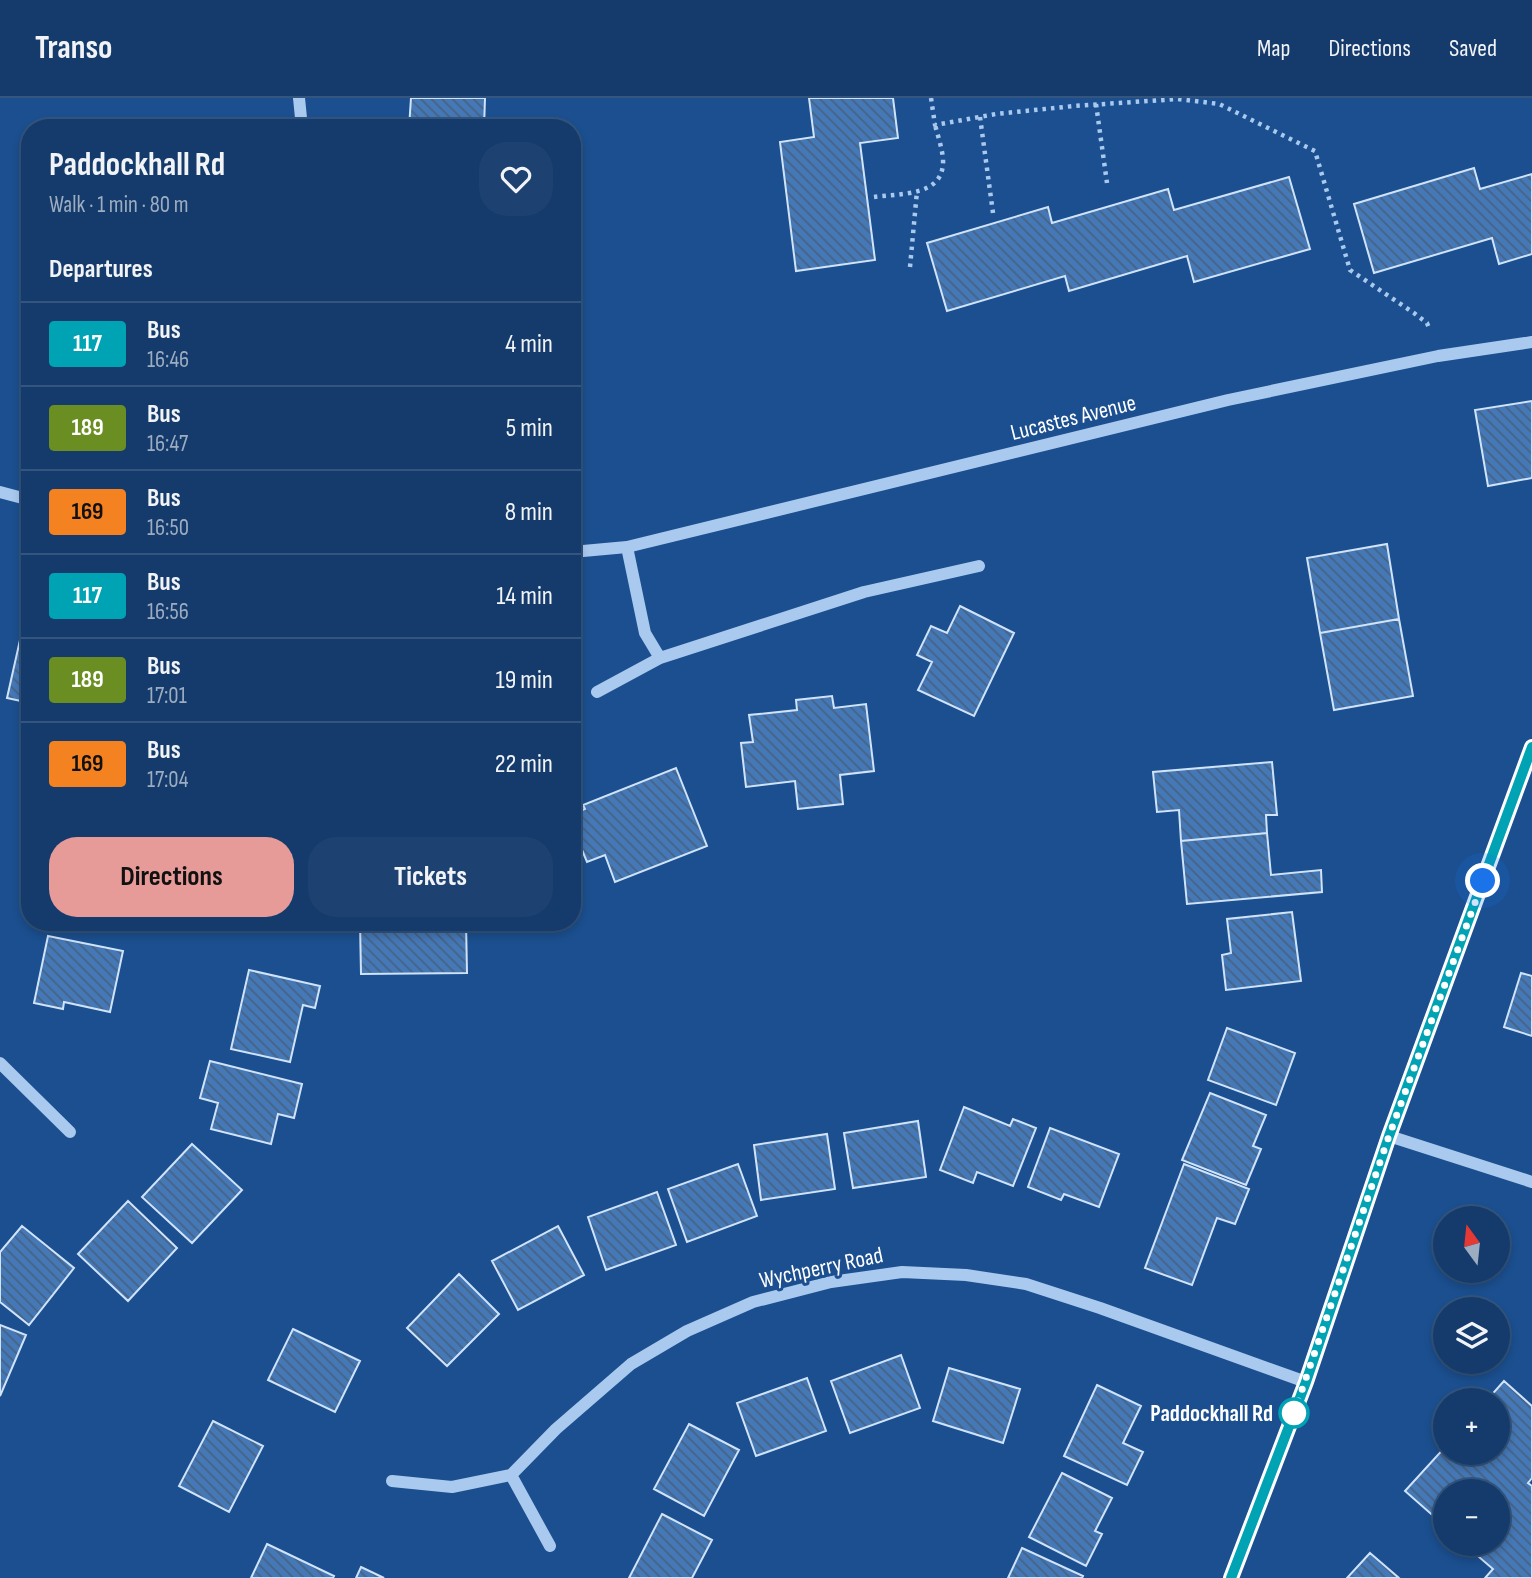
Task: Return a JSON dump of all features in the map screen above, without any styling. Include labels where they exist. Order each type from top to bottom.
[{"type":"street","points":[[299,98],[301,119]]},
{"type":"street","name":"Lucastes Avenue","points":[[581,551],[627,547],[1228,400],[1438,356],[1532,342]]},
{"type":"street","points":[[0,492],[21,497]]},
{"type":"street","points":[[627,547],[645,633],[660,658]]},
{"type":"street","points":[[597,692],[660,658],[864,592],[979,566]]},
{"type":"street","points":[[1231,1578],[1306,1382],[1389,1136],[1532,747]]},
{"type":"street","points":[[0,1063],[70,1132]]},
{"type":"street","points":[[1389,1136],[1532,1182]]},
{"type":"street","name":"Wychperry Road","points":[[511,1475],[556,1429],[631,1364],[687,1331],[753,1303],[831,1282],[902,1272],[966,1275],[1026,1284],[1306,1382]]},
{"type":"street","points":[[392,1481],[452,1487],[511,1475],[550,1546]]},
{"type":"path","points":[[874,197],[916,191],[934,185],[942,175],[943,158],[931,98]]},
{"type":"path","points":[[935,125],[980,117],[1096,104],[1178,98],[1219,104],[1315,151],[1350,270],[1427,323],[1438,356]]},
{"type":"path","points":[[1096,104],[1107,183]]},
{"type":"path","points":[[980,117],[993,214]]},
{"type":"path","points":[[910,267],[916,191]]},
{"type":"building","points":[[411,98],[485,98],[484,119],[410,119]]},
{"type":"building","points":[[809,98],[893,98],[898,138],[860,143],[875,260],[796,271],[780,142],[814,137]]},
{"type":"building","points":[[1474,168],[1480,189],[1532,174],[1532,254],[1499,264],[1492,238],[1374,273],[1354,204]]},
{"type":"building","points":[[1289,177],[1310,249],[1194,282],[1187,256],[1069,291],[1065,276],[947,311],[927,243],[1048,207],[1052,223],[1168,189],[1174,210]]},
{"type":"building","points":[[1532,401],[1532,478],[1488,486],[1475,410]]},
{"type":"building","points":[[1387,544],[1399,619],[1320,633],[1307,558]]},
{"type":"building","points":[[960,606],[1014,633],[974,716],[918,690],[932,662],[917,655],[931,626],[947,633]]},
{"type":"building","points":[[1399,619],[1413,696],[1334,710],[1320,633]]},
{"type":"building","points":[[20,640],[21,701],[7,698]]},
{"type":"building","points":[[832,696],[834,708],[866,704],[874,771],[840,775],[843,804],[798,809],[795,781],[746,787],[741,743],[753,742],[749,715],[797,710],[796,700]]},
{"type":"building","points":[[1272,762],[1277,815],[1266,815],[1267,833],[1181,841],[1179,810],[1157,812],[1153,772]]},
{"type":"building","points":[[676,768],[707,846],[615,882],[605,855],[587,862],[581,848],[581,811],[585,809],[583,805]]},
{"type":"building","points":[[1267,833],[1271,875],[1321,870],[1322,892],[1187,904],[1181,841]]},
{"type":"building","points":[[1292,912],[1301,981],[1226,990],[1222,955],[1231,953],[1227,919]]},
{"type":"building","points":[[360,931],[466,931],[467,973],[361,974]]},
{"type":"building","points":[[48,936],[123,951],[110,1012],[64,1002],[63,1009],[34,1003]]},
{"type":"building","points":[[249,970],[320,986],[315,1008],[303,1005],[290,1062],[231,1049]]},
{"type":"building","points":[[1521,973],[1532,976],[1532,1036],[1504,1027]]},
{"type":"building","points":[[1227,1028],[1295,1053],[1276,1105],[1208,1080]]},
{"type":"building","points":[[210,1061],[302,1084],[294,1118],[278,1114],[271,1144],[211,1129],[218,1103],[200,1098]]},
{"type":"building","points":[[1210,1093],[1266,1115],[1253,1146],[1261,1149],[1246,1185],[1182,1160]]},
{"type":"building","points":[[964,1107],[1010,1126],[1013,1119],[1036,1128],[1013,1186],[977,1172],[973,1183],[940,1170]]},
{"type":"building","points":[[918,1121],[926,1177],[853,1188],[844,1133]]},
{"type":"building","points":[[1050,1128],[1119,1154],[1099,1207],[1064,1194],[1061,1200],[1028,1187]]},
{"type":"building","points":[[827,1134],[835,1189],[761,1200],[754,1145]]},
{"type":"building","points":[[192,1144],[242,1190],[192,1243],[142,1197]]},
{"type":"building","points":[[738,1164],[757,1216],[687,1242],[668,1189]]},
{"type":"building","points":[[1184,1164],[1249,1189],[1235,1224],[1217,1218],[1192,1285],[1145,1268]]},
{"type":"building","points":[[657,1192],[676,1245],[606,1270],[588,1217]]},
{"type":"building","points":[[128,1201],[177,1248],[128,1301],[78,1254]]},
{"type":"building","points":[[22,1226],[74,1268],[29,1325],[0,1302],[0,1252]]},
{"type":"building","points":[[558,1226],[584,1275],[518,1310],[492,1261]]},
{"type":"building","points":[[459,1274],[499,1314],[447,1366],[407,1328]]},
{"type":"building","points":[[0,1325],[26,1335],[0,1396]]},
{"type":"building","points":[[293,1329],[360,1361],[335,1412],[268,1380]]},
{"type":"building","points":[[901,1355],[920,1408],[850,1433],[831,1381]]},
{"type":"building","points":[[949,1368],[1020,1389],[1003,1443],[933,1421]]},
{"type":"building","points":[[807,1378],[826,1431],[756,1456],[737,1403]]},
{"type":"building","points":[[1504,1381],[1532,1406],[1532,1478],[1528,1483],[1532,1486],[1532,1578],[1485,1578],[1493,1569],[1478,1556],[1510,1556],[1510,1479],[1433,1479],[1433,1516],[1405,1491],[1433,1460],[1433,1465],[1510,1465],[1510,1388],[1498,1388]]},
{"type":"building","points":[[1097,1385],[1141,1406],[1123,1443],[1143,1452],[1127,1485],[1064,1456]]},
{"type":"building","points":[[213,1421],[263,1446],[229,1512],[179,1486]]},
{"type":"building","points":[[689,1424],[739,1450],[704,1516],[654,1489]]},
{"type":"building","points":[[1062,1473],[1112,1498],[1095,1531],[1102,1534],[1086,1566],[1029,1537]]},
{"type":"building","points":[[662,1514],[712,1540],[692,1578],[629,1578]]},
{"type":"building","points":[[267,1544],[334,1576],[251,1578]]},
{"type":"building","points":[[1022,1548],[1083,1576],[1008,1578]]},
{"type":"building","points":[[1370,1553],[1399,1578],[1347,1578]]},
{"type":"building","points":[[361,1567],[384,1578],[356,1578]]},
{"type":"bus line","name":"117","points":[[1231,1578],[1306,1382],[1389,1136],[1532,747]]},
{"type":"place","name":"Paddockhall Rd","points":[[1294,1413]]},
{"type":"route","points":[[1294,1413],[1389,1136],[1483,881]]}]
